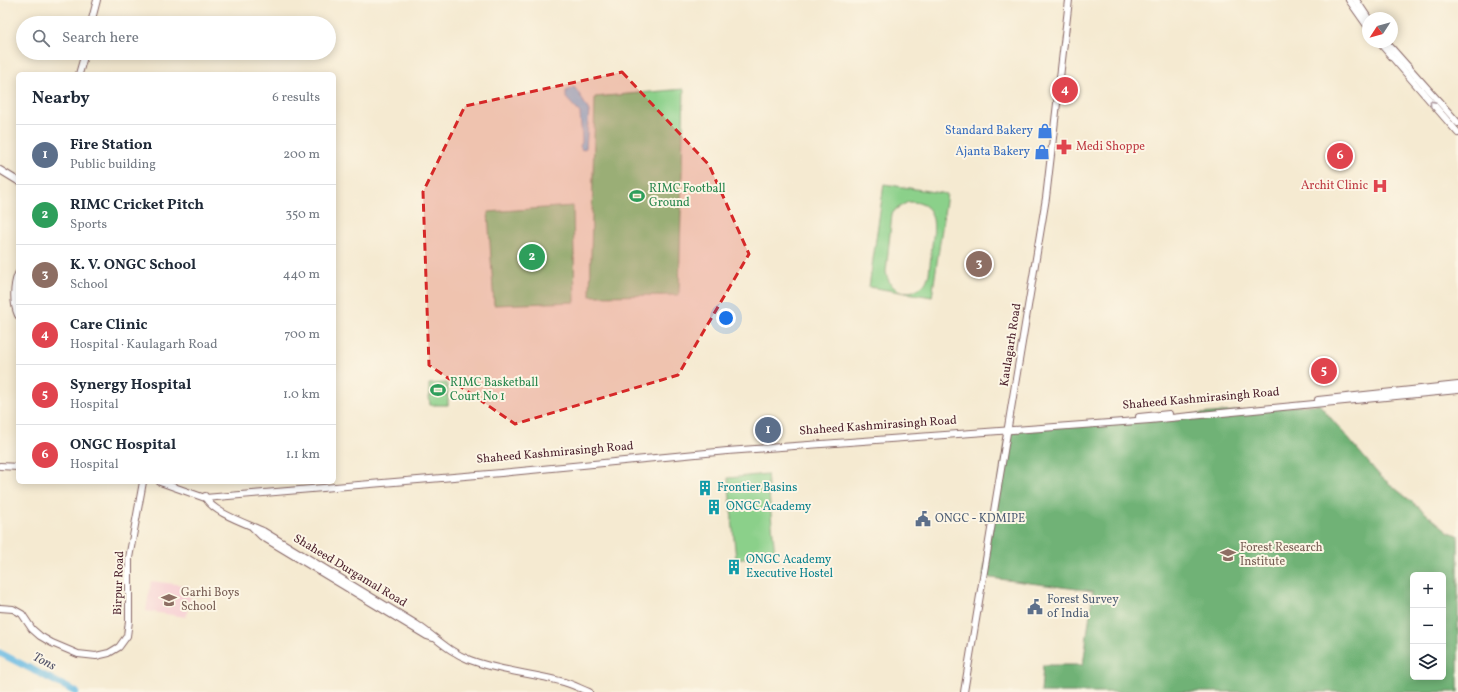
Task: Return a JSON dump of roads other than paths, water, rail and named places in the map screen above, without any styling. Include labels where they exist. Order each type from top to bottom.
[{"type":"street","points":[[93,16],[97,0]]},
{"type":"street","name":"Kaulagarh Road","points":[[964,692],[1046,198],[1069,0]]},
{"type":"street","points":[[1350,0],[1362,18]]},
{"type":"street","points":[[1356,0],[1364,12]]},
{"type":"street","points":[[1384,48],[1458,133]]},
{"type":"street","points":[[1391,48],[1458,124]]},
{"type":"street","points":[[80,72],[83,60]]},
{"type":"street","points":[[0,170],[16,180]]},
{"type":"street","points":[[16,279],[14,304],[16,310]]},
{"type":"street","name":"Shaheed Kashmirasingh Road","points":[[203,496],[501,473],[727,451],[1222,409],[1458,385]]},
{"type":"street","name":"Shaheed Kashmirasingh Road","points":[[1008,428],[1150,420],[1458,390]]},
{"type":"street","points":[[0,466],[16,467]]},
{"type":"street","name":"Birpur Road","points":[[0,608],[13,609],[22,614],[32,629],[40,636],[78,654],[96,656],[109,653],[119,647],[127,636],[129,621],[129,558],[143,484]]},
{"type":"street","points":[[166,484],[203,496]]},
{"type":"street","name":"Shaheed Durgamal Road","points":[[203,496],[210,505],[233,519],[263,531],[404,617],[429,633],[433,638],[450,650],[470,660],[508,671],[562,681],[589,692]]},
{"type":"water","points":[[574,87],[589,111],[586,148],[582,150],[580,146],[582,142],[580,113],[566,98],[566,91]]},
{"type":"waterway","name":"Tons","points":[[0,653],[76,692]]},
{"type":"place","name":"Care Clinic","points":[[1065,90]]},
{"type":"place","name":"Standard Bakery","points":[[1045,131]]},
{"type":"place","name":"Medi Shoppe","points":[[1064,147]]},
{"type":"place","name":"Ajanta Bakery","points":[[1042,152]]},
{"type":"place","name":"ONGC Hospital","points":[[1340,156]]},
{"type":"place","name":"Archit Clinic","points":[[1380,186]]},
{"type":"place","name":"RIMC Football Ground","points":[[637,196]]},
{"type":"place","name":"RIMC Cricket Pitch","points":[[532,257]]},
{"type":"place","name":"K. V. ONGC School","points":[[979,264]]},
{"type":"place","name":"Synergy Hospital","points":[[1324,371]]},
{"type":"place","name":"RIMC Basketball Court No 1","points":[[438,390]]},
{"type":"place","name":"Fire Station","points":[[768,430]]},
{"type":"place","name":"Frontier Basins","points":[[705,488]]},
{"type":"place","name":"ONGC Academy","points":[[714,507]]},
{"type":"place","name":"ONGC - KDMIPE","points":[[923,519]]},
{"type":"place","name":"Forest Research Institute","points":[[1228,555]]},
{"type":"place","name":"ONGC Academy Executive Hostel","points":[[734,567]]},
{"type":"place","name":"Garhi Boys School","points":[[169,600]]},
{"type":"place","name":"Forest Survey of India","points":[[1035,607]]}]
